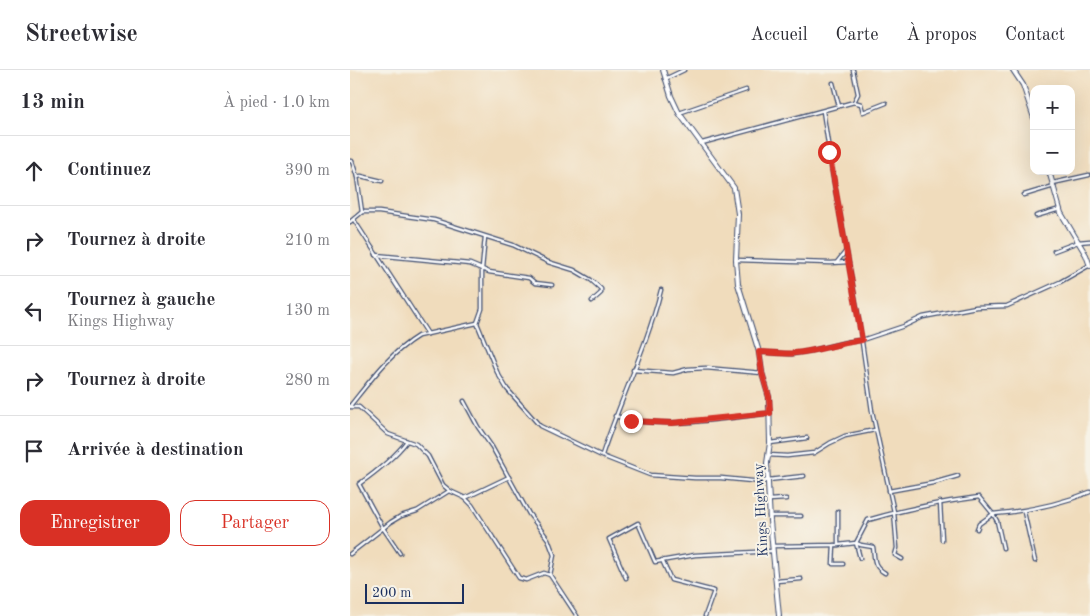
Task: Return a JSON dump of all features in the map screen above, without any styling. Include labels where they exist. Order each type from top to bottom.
[{"type":"street","name":"Kings Highway","points":[[663,70],[671,96],[679,113],[722,169],[734,188],[738,214],[736,260],[738,284],[759,352],[762,373],[769,397],[768,500],[779,616]]},
{"type":"street","points":[[666,79],[684,70]]},
{"type":"street","points":[[853,70],[858,94],[854,102]]},
{"type":"street","points":[[1013,70],[1023,85],[1030,106]]},
{"type":"street","points":[[832,82],[839,106]]},
{"type":"street","points":[[679,113],[746,90]]},
{"type":"street","points":[[701,144],[854,102],[861,104],[863,112],[886,103]]},
{"type":"street","points":[[823,111],[862,340],[875,430],[894,512],[895,555],[902,559]]},
{"type":"street","points":[[350,161],[352,161],[357,177],[362,212]]},
{"type":"street","points":[[759,352],[792,354],[810,351],[862,340],[904,326],[923,317],[976,307],[1007,306],[1090,266],[1060,209],[1050,175]]},
{"type":"street","points":[[1024,195],[1053,184],[1089,175]]},
{"type":"street","points":[[357,177],[382,180]]},
{"type":"street","points":[[1036,216],[1060,209]]},
{"type":"street","points":[[350,222],[362,212],[378,212],[434,220],[513,245],[548,262],[574,270],[591,280],[601,289],[601,293],[592,301]]},
{"type":"street","points":[[354,220],[428,334]]},
{"type":"street","points":[[485,237],[482,269],[482,309],[477,323],[497,372],[540,426],[602,456],[650,475],[762,482],[804,476]]},
{"type":"street","points":[[1054,251],[1078,242],[1090,242]]},
{"type":"street","points":[[836,263],[847,250]]},
{"type":"street","points":[[376,255],[470,264],[488,272],[529,278],[535,283],[552,285]]},
{"type":"street","points":[[736,260],[848,262]]},
{"type":"street","points":[[602,456],[615,416],[656,311],[661,290]]},
{"type":"street","points":[[350,406],[369,382],[400,349],[418,336],[477,323]]},
{"type":"street","points":[[633,370],[673,373],[688,369],[706,368],[762,373]]},
{"type":"street","points":[[464,401],[529,514],[548,539],[554,555],[550,575]]},
{"type":"street","points":[[350,406],[359,407],[388,434],[416,444],[428,456],[443,485],[465,498],[472,505],[519,578],[526,580],[544,572],[550,575],[577,616]]},
{"type":"street","points":[[615,416],[631,421],[659,423],[770,413]]},
{"type":"street","points":[[768,455],[787,456],[814,453],[845,436],[875,430]]},
{"type":"street","points":[[770,443],[807,438]]},
{"type":"street","points":[[400,553],[383,528],[359,484],[374,474],[401,450],[407,441]]},
{"type":"street","points":[[889,491],[933,483],[958,476]]},
{"type":"street","points":[[465,498],[509,477]]},
{"type":"street","points":[[350,554],[401,516],[417,511],[450,490]]},
{"type":"street","points":[[977,529],[979,524],[992,514],[1024,512],[1070,500],[1090,492]]},
{"type":"street","points":[[860,558],[856,543],[868,520],[894,512],[978,496],[997,522],[1003,548]]},
{"type":"street","points":[[768,500],[786,499]]},
{"type":"street","points":[[940,502],[942,540]]},
{"type":"street","points":[[838,511],[838,545]]},
{"type":"street","points":[[1024,512],[1035,561]]},
{"type":"street","points":[[769,516],[802,516]]},
{"type":"street","points":[[626,578],[609,539],[638,523],[655,562],[772,548],[856,543],[873,547],[874,560],[878,569],[885,573]]},
{"type":"street","points":[[834,545],[833,564],[843,564]]},
{"type":"street","points":[[662,560],[671,580],[714,591],[705,616]]},
{"type":"street","points":[[776,580],[801,579]]},
{"type":"route","points":[[631,421],[672,423],[770,413],[769,397],[766,381],[762,373],[759,352],[792,354],[862,340],[829,152]]}]
